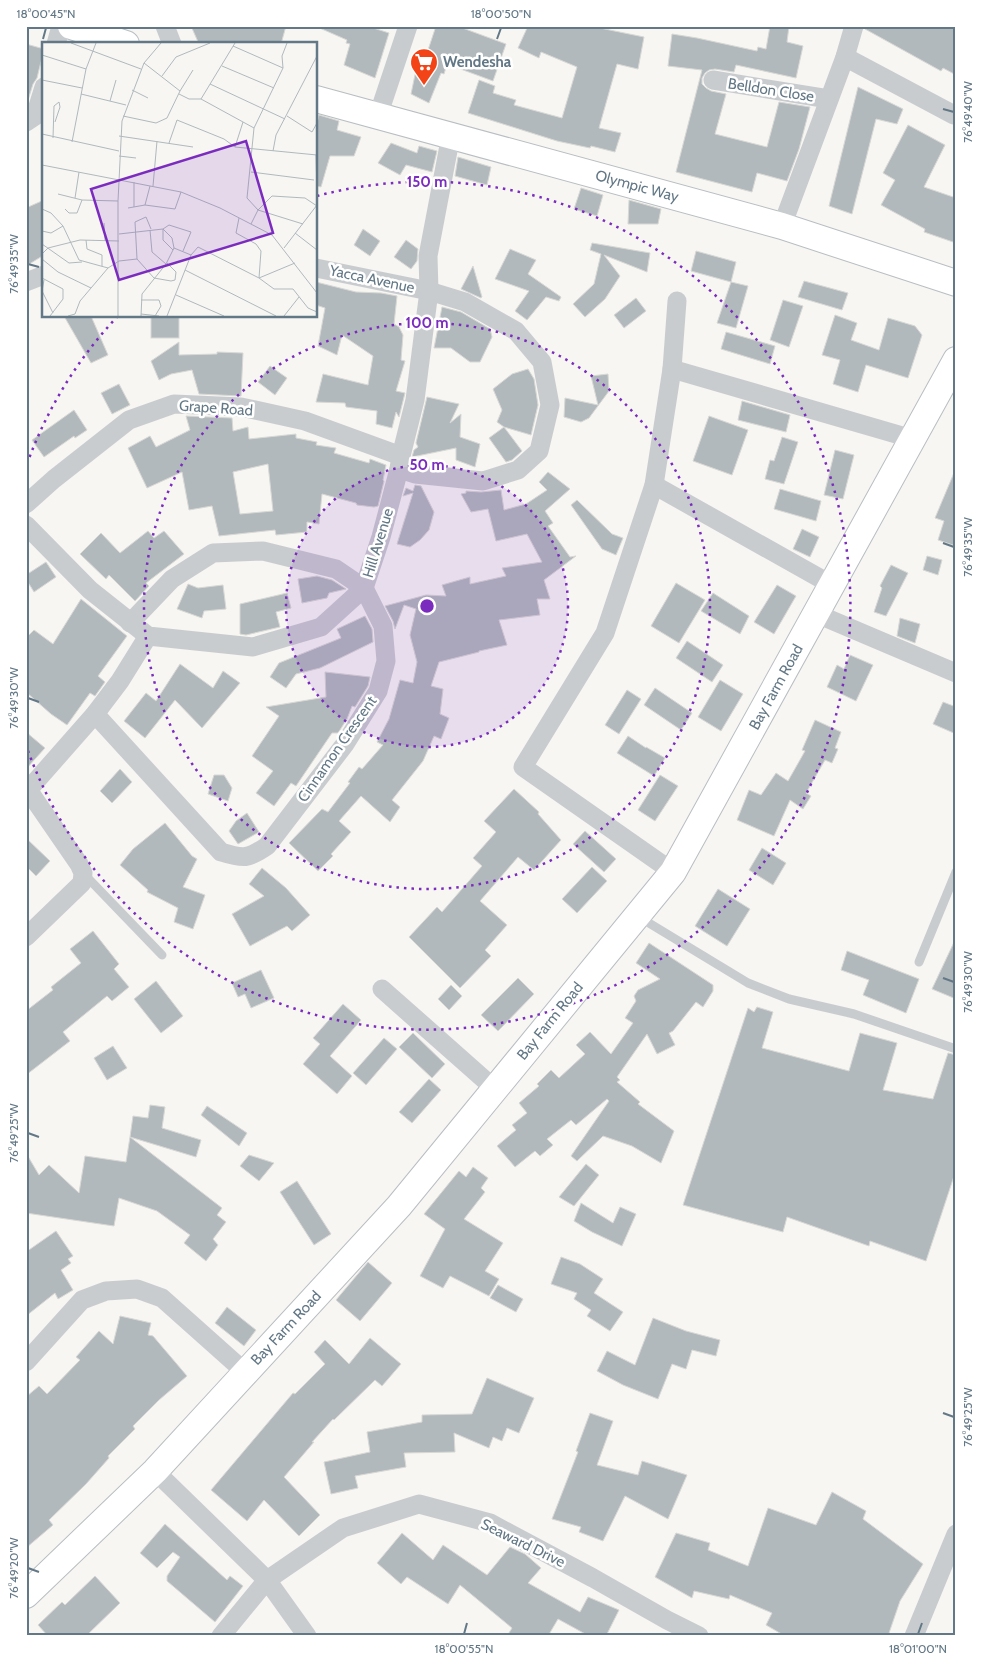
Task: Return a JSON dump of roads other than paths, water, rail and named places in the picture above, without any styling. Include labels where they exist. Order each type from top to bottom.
[{"type":"street","points":[[57,42],[61,26]]},
{"type":"street","points":[[71,26],[120,42]]},
{"type":"street","points":[[166,26],[171,42]]},
{"type":"street","points":[[378,116],[408,26]]},
{"type":"street","points":[[782,226],[845,57],[854,26]]},
{"type":"street","points":[[845,57],[954,115]]},
{"type":"street","name":"Belldon Close","points":[[713,80],[829,99]]},
{"type":"street","points":[[26,122],[35,116],[42,93]]},
{"type":"street","name":"Olympic Way","points":[[318,100],[782,226],[956,283]]},
{"type":"street","name":"Hill Avenue","points":[[26,525],[90,590],[148,636],[253,647],[321,627],[364,588],[380,537],[415,400],[429,291],[428,256],[451,135]]},
{"type":"street","name":"Yacca Avenue","points":[[318,268],[429,291],[465,302],[516,331],[542,362],[550,405],[539,452],[518,470],[483,481],[415,474],[400,462]]},
{"type":"street","points":[[26,282],[42,275]]},
{"type":"street","points":[[673,872],[523,767],[604,633],[654,485],[672,370],[677,300]]},
{"type":"street","name":"Bay Farm Road","points":[[26,1595],[155,1471],[398,1206],[673,872],[956,360]]},
{"type":"street","points":[[672,370],[913,439]]},
{"type":"street","name":"Grape Road","points":[[26,504],[54,479],[129,420],[174,404],[241,407],[306,421],[400,462]]},
{"type":"street","points":[[654,485],[832,585]]},
{"type":"street","points":[[130,623],[172,579],[213,553],[263,551],[336,569],[364,588]]},
{"type":"street","name":"Cinnamon Crescent","points":[[95,714],[221,852],[235,857],[251,857],[268,846],[345,744],[378,691],[386,660],[382,626],[364,588]]},
{"type":"street","points":[[817,614],[956,672]]},
{"type":"street","points":[[26,937],[82,883],[83,873],[79,864],[27,788],[95,714],[120,681],[148,636]]},
{"type":"street","points":[[382,989],[495,1089]]},
{"type":"street","points":[[26,1362],[82,1300],[106,1291],[137,1289],[162,1298],[246,1372]]},
{"type":"street","points":[[155,1471],[267,1580],[307,1636]]},
{"type":"street","name":"Seaward Drive","points":[[221,1636],[267,1580],[343,1528],[418,1504],[490,1523],[593,1578],[663,1628],[699,1636]]},
{"type":"street","points":[[914,1636],[955,1535]]},
{"type":"lane","points":[[919,962],[956,872]]},
{"type":"lane","points":[[83,873],[162,955]]},
{"type":"lane","points":[[637,916],[748,983],[789,999],[854,1014],[956,1049]]},
{"type":"place","name":"Wendesha","points":[[424,86]]}]
